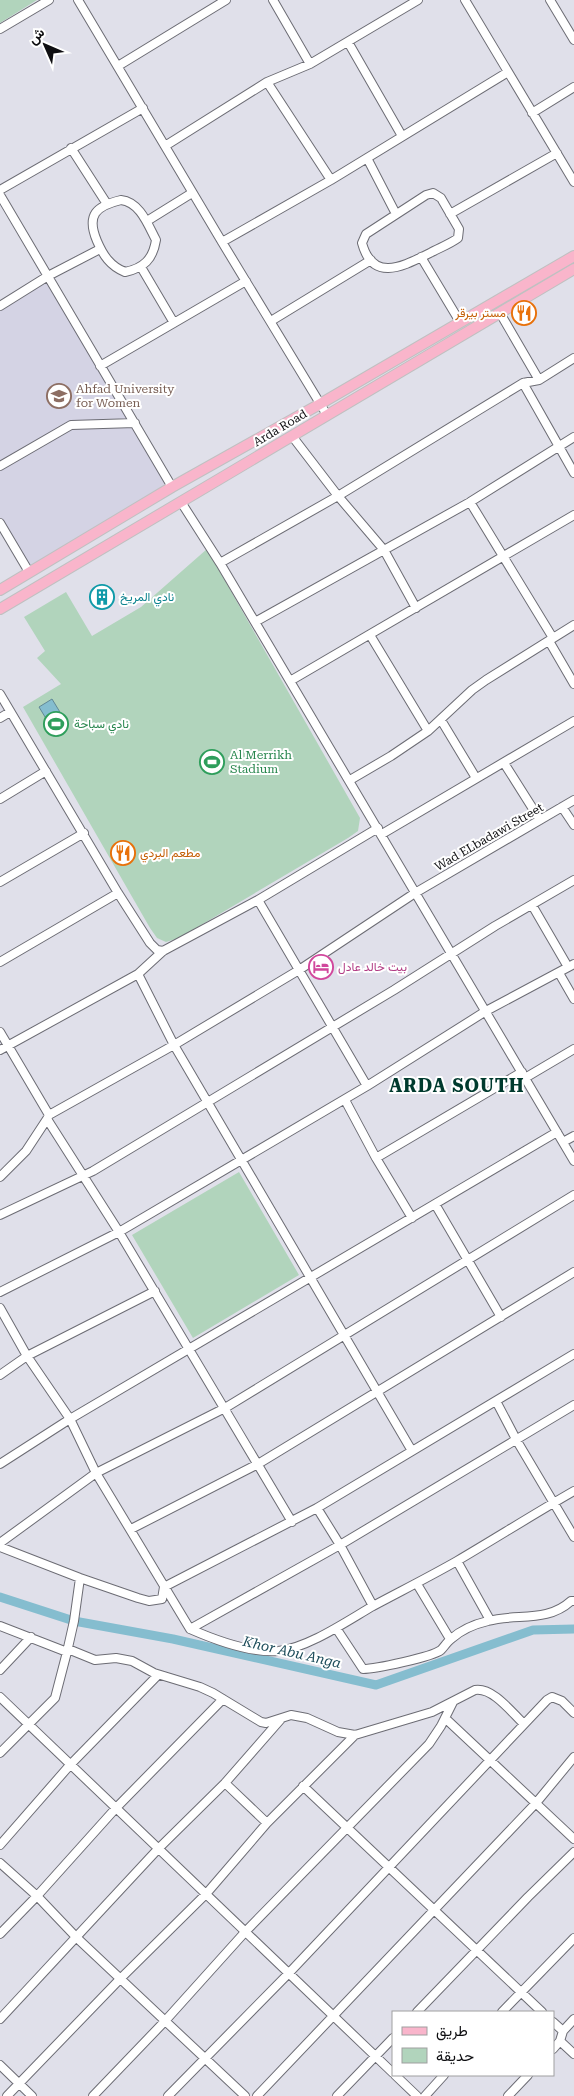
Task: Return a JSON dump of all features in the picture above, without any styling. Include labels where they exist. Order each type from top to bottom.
[{"type":"main road","name":"Arda Road","points":[[0,590],[172,487],[320,404],[574,256]]},
{"type":"main road","name":"Arda Road","points":[[0,609],[574,269]]},
{"type":"street","points":[[0,29],[49,0]]},
{"type":"street","points":[[78,0],[192,193],[327,415]]},
{"type":"street","points":[[118,66],[226,0]]},
{"type":"street","points":[[273,0],[310,64]]},
{"type":"street","points":[[165,146],[268,82],[310,64],[418,0]]},
{"type":"street","points":[[464,0],[574,182]]},
{"type":"street","points":[[550,0],[574,40]]},
{"type":"street","points":[[348,42],[402,136]]},
{"type":"street","points":[[222,242],[331,180],[508,72]]},
{"type":"street","points":[[268,82],[331,180]]},
{"type":"street","points":[[532,113],[574,87]]},
{"type":"street","points":[[0,190],[143,108]]},
{"type":"street","points":[[71,148],[107,204]]},
{"type":"street","points":[[450,214],[557,154]]},
{"type":"street","points":[[367,158],[396,214]]},
{"type":"street","points":[[146,221],[192,193]]},
{"type":"street","points":[[433,193],[439,195],[450,214],[459,229],[458,238],[395,268],[382,267],[371,260],[363,246],[364,237],[426,195],[433,193]]},
{"type":"street","points":[[0,195],[172,487]]},
{"type":"street","points":[[121,200],[129,201],[136,205],[146,221],[156,240],[150,259],[141,267],[124,272],[114,268],[100,249],[91,228],[91,221],[96,212],[107,204],[121,200]]},
{"type":"street","points":[[0,306],[48,276],[100,249]]},
{"type":"street","points":[[421,257],[460,322]]},
{"type":"street","points":[[271,321],[371,260]]},
{"type":"street","points":[[141,267],[174,323]]},
{"type":"street","points":[[100,366],[246,281]]},
{"type":"street","points":[[500,313],[539,380]]},
{"type":"street","points":[[220,563],[338,496],[523,384],[539,380],[574,358]]},
{"type":"street","points":[[523,384],[574,473]]},
{"type":"street","points":[[0,466],[71,425],[135,423]]},
{"type":"street","points":[[292,436],[338,496],[384,550],[416,608]]},
{"type":"street","points":[[255,622],[470,502],[574,437]]},
{"type":"street","points":[[181,502],[220,563],[350,780],[574,1161]]},
{"type":"street","points":[[470,502],[504,557],[574,684]]},
{"type":"street","points":[[290,681],[574,517]]},
{"type":"street","points":[[0,523],[29,572]]},
{"type":"street","points":[[350,780],[428,731],[472,690],[574,625]]},
{"type":"street","points":[[370,635],[428,731]]},
{"type":"street","points":[[0,694],[118,893],[150,943],[157,950],[163,951]]},
{"type":"street","points":[[0,718],[10,712]]},
{"type":"street","points":[[441,720],[476,778]]},
{"type":"street","points":[[0,1050],[138,974],[163,951],[504,763],[574,721]]},
{"type":"street","points":[[504,763],[540,820]]},
{"type":"street","points":[[0,799],[46,771]]},
{"type":"street","name":"Wad ELbadawi Street","points":[[48,1117],[174,1045],[299,970],[415,893],[574,800]]},
{"type":"street","points":[[562,807],[574,825]]},
{"type":"street","points":[[0,882],[84,833]]},
{"type":"street","points":[[0,1215],[85,1175],[574,880]]},
{"type":"street","points":[[0,962],[118,893]]},
{"type":"street","points":[[258,900],[368,1086]]},
{"type":"street","points":[[0,1292],[120,1232],[345,1100],[486,1011],[571,965],[532,905]]},
{"type":"street","points":[[559,973],[574,998]]},
{"type":"street","points":[[138,974],[174,1045],[412,1451]]},
{"type":"street","points":[[0,1032],[48,1117],[120,1232],[292,1522]]},
{"type":"street","points":[[376,1158],[574,1049]]},
{"type":"street","points":[[345,1100],[376,1158],[412,1218]]},
{"type":"street","points":[[0,1177],[26,1151],[48,1117]]},
{"type":"street","points":[[0,1464],[70,1419],[189,1348],[557,1132]]},
{"type":"street","points":[[563,1142],[574,1136]]},
{"type":"street","points":[[0,1545],[96,1473],[225,1408],[574,1195]]},
{"type":"street","points":[[435,1204],[501,1317]]},
{"type":"street","points":[[131,1529],[258,1464],[378,1393],[574,1272]]},
{"type":"street","points":[[0,1375],[27,1356],[155,1291]]},
{"type":"street","points":[[0,1308],[27,1356],[70,1419],[96,1473],[190,1629],[212,1639],[265,1651],[280,1651],[291,1648],[336,1628],[373,1606],[417,1584],[574,1491]]},
{"type":"street","points":[[164,1587],[317,1508],[574,1354]]},
{"type":"street","points":[[496,1401],[574,1537]]},
{"type":"street","points":[[190,1629],[340,1545],[574,1405]]},
{"type":"street","points":[[317,1508],[340,1545],[373,1606]]},
{"type":"street","points":[[0,1545],[80,1578],[149,1601],[162,1599],[164,1587]]},
{"type":"street","points":[[457,1561],[490,1620]]},
{"type":"street","points":[[0,1753],[55,1698],[68,1650],[80,1578]]},
{"type":"street","points":[[417,1584],[450,1639]]},
{"type":"street","points":[[336,1628],[363,1669],[378,1668],[439,1651],[450,1639],[466,1629],[490,1620],[544,1615],[562,1609],[573,1599]]},
{"type":"street","points":[[0,1626],[95,1660],[124,1658],[158,1675],[200,1687],[261,1722],[281,1719],[291,1715],[307,1718],[338,1732],[355,1735],[432,1712],[475,1690],[481,1689],[491,1694],[524,1724]]},
{"type":"street","points":[[0,1670],[31,1637]]},
{"type":"street","points":[[0,1845],[70,1765],[158,1675]]},
{"type":"street","points":[[0,1697],[392,2072]]},
{"type":"street","points":[[168,2096],[552,1697],[562,1701],[574,1713]]},
{"type":"street","points":[[0,1934],[116,1808],[223,1699]]},
{"type":"street","points":[[93,2096],[165,2021],[246,1931],[428,1744],[453,1702]]},
{"type":"street","points":[[445,1718],[574,1838]]},
{"type":"street","points":[[0,2019],[158,1849],[225,1783],[281,1719]]},
{"type":"street","points":[[7,2096],[120,1978],[206,1894],[266,1823],[355,1735]]},
{"type":"street","points":[[257,2096],[536,1803],[574,1757]]},
{"type":"street","points":[[225,1783],[266,1823]]},
{"type":"street","points":[[303,1786],[541,2011]]},
{"type":"street","points":[[419,2011],[476,1950],[574,1852]]},
{"type":"street","points":[[0,1863],[37,1896],[77,1938],[245,2096]]},
{"type":"street","points":[[503,2011],[574,1938]]},
{"type":"street","points":[[554,2048],[560,2041],[563,2031],[574,2019]]},
{"type":"street","points":[[554,2023],[563,2031]]},
{"type":"street","points":[[337,2096],[392,2039]]},
{"type":"street","points":[[560,2041],[574,2054]]},
{"type":"street","points":[[0,2065],[32,2096]]},
{"type":"street","points":[[396,2076],[417,2096]]},
{"type":"street","points":[[425,2096],[443,2076]]},
{"type":"street","points":[[508,2096],[527,2076]]},
{"type":"shaded area","name":"Ahfad University for Women","points":[[48,276],[172,487],[29,572],[0,523],[0,306]]},
{"type":"green space","points":[[0,0],[37,0],[0,23]]},
{"type":"green space","points":[[207,549],[360,818],[358,831],[348,838],[179,938],[166,942],[157,938],[150,928],[23,707],[61,684],[37,658],[45,651],[24,617],[66,592],[92,636],[141,607]]},
{"type":"green space","points":[[239,1172],[299,1275],[193,1338],[132,1235]]},
{"type":"water","points":[[52,699],[66,722],[53,730],[39,707]]},
{"type":"waterway","name":"Khor Abu Anga","points":[[0,1597],[74,1621],[173,1639],[376,1685],[533,1630],[574,1629]]},
{"type":"place","name":"مستر بيرقر","points":[[524,313]]},
{"type":"place","name":"Ahfad University for Women","points":[[59,396]]},
{"type":"place","name":"نادي المريخ","points":[[102,597]]},
{"type":"place","name":"نادي سباحة","points":[[56,724]]},
{"type":"place","name":"Al Merrikh Stadium","points":[[212,762]]},
{"type":"place","name":"مطعم البردي","points":[[123,853]]},
{"type":"place","name":"بيت خالد عادل","points":[[321,967]]},
{"type":"district","name":"ARDA SOUTH","points":[[457,1085]]}]
